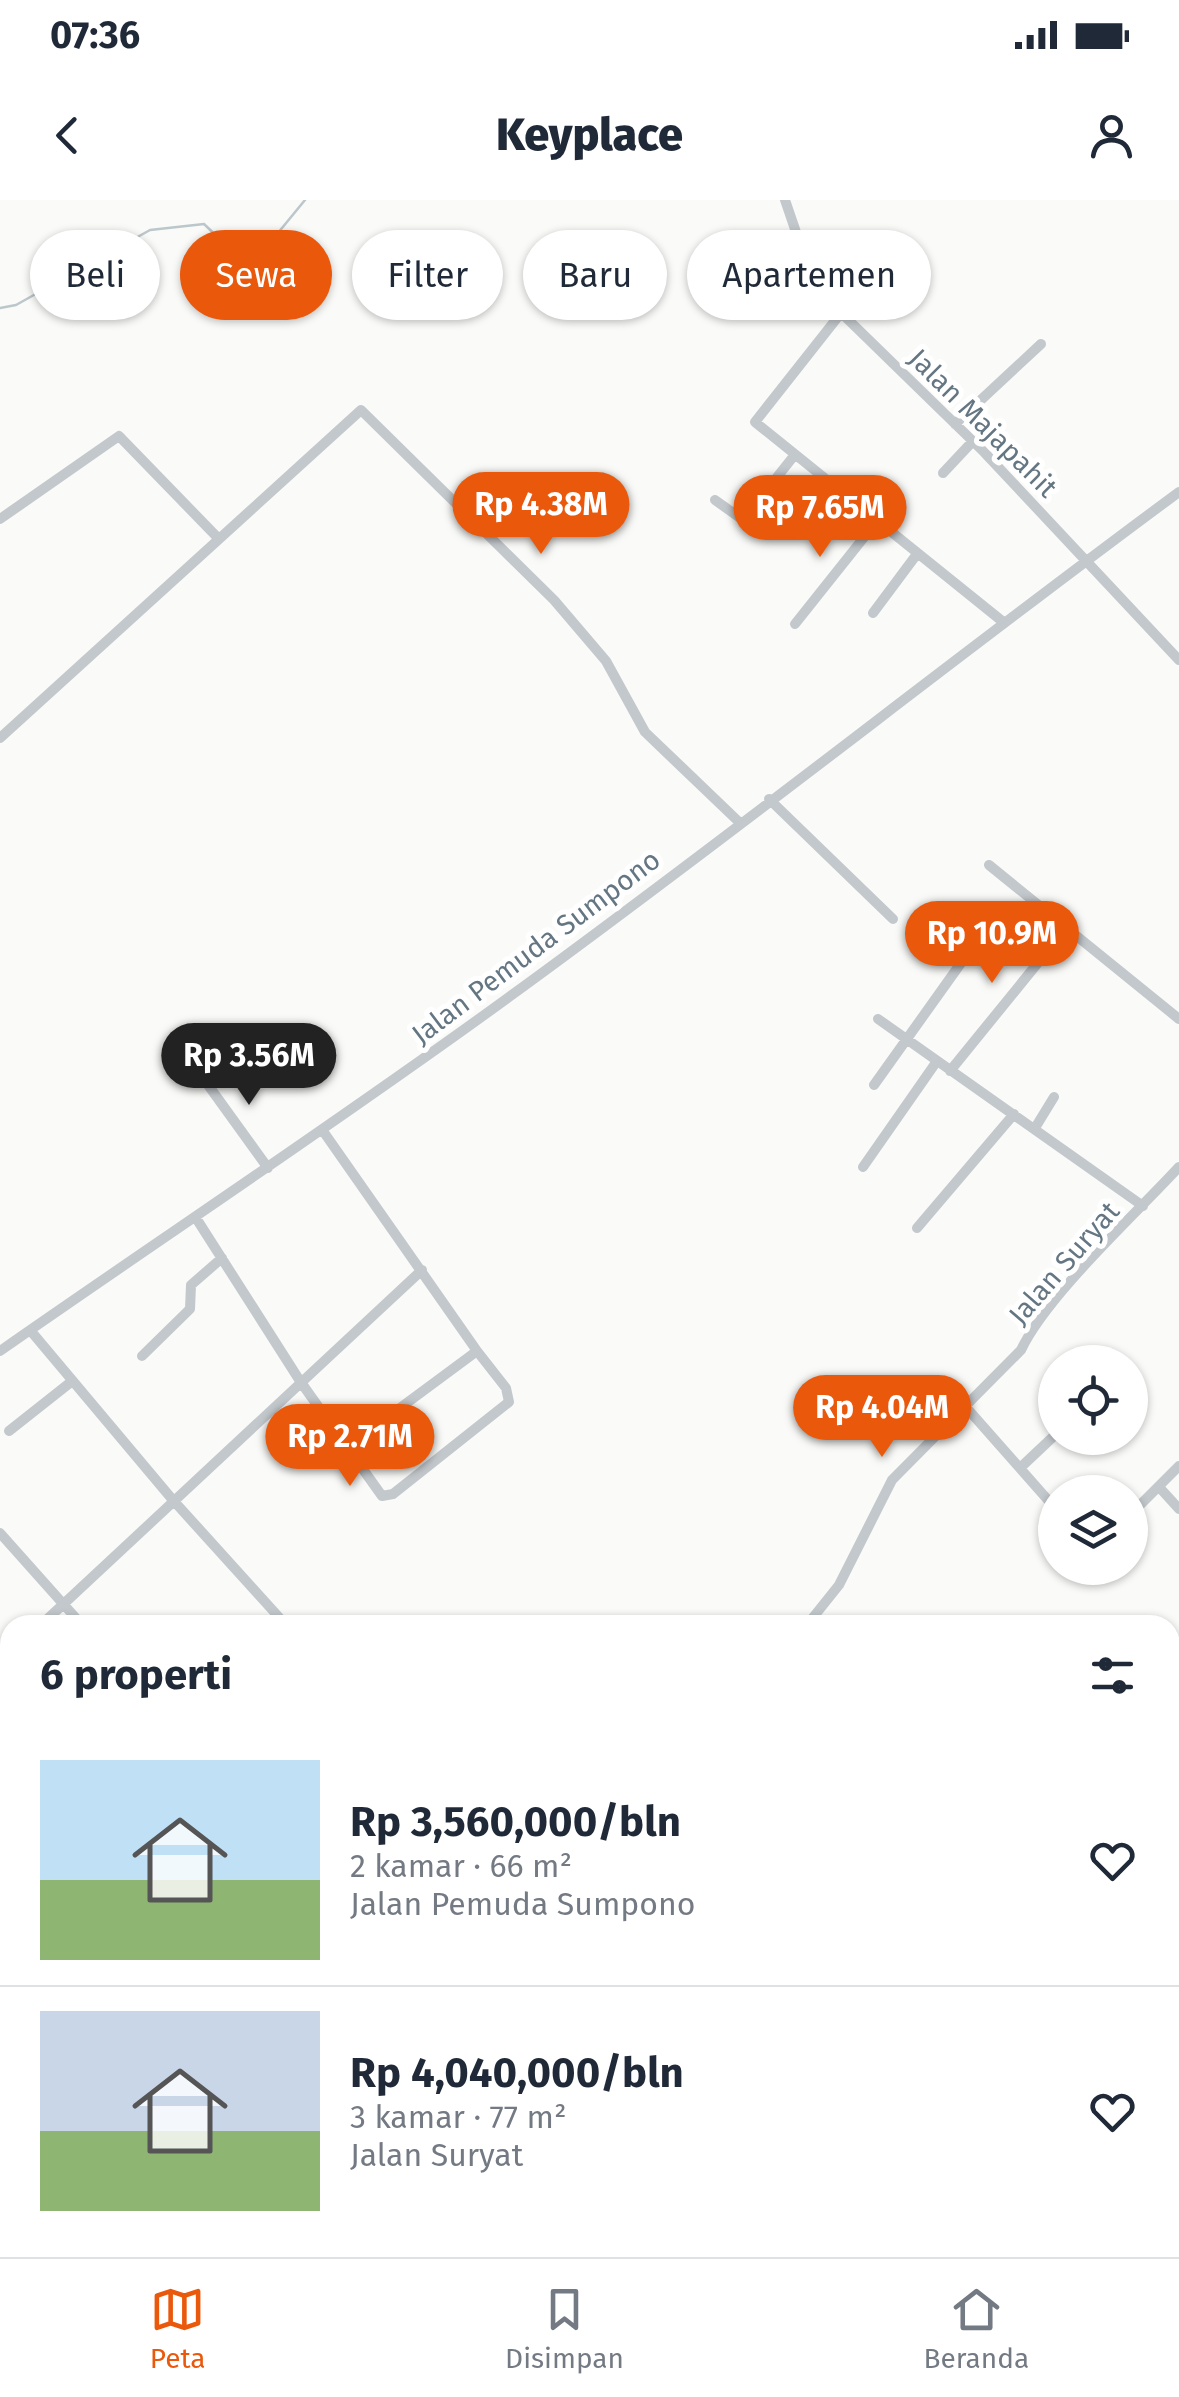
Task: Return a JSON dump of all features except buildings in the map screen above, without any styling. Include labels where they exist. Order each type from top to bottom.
[{"type":"street","name":"Jalan Majapahit","points":[[785,201],[795,230]]},
{"type":"street","points":[[835,320],[756,416],[760,429],[1002,621]]},
{"type":"street","name":"Jalan Majapahit","points":[[848,320],[973,441],[1179,660]]},
{"type":"street","points":[[955,424],[1041,344]]},
{"type":"street","points":[[0,738],[361,410],[554,600],[606,661],[645,732],[739,822]]},
{"type":"street","points":[[0,519],[119,436],[218,538]]},
{"type":"street","points":[[943,472],[973,441]]},
{"type":"street","points":[[715,500],[743,520],[793,457]]},
{"type":"street","name":"Jalan Pemuda Sumpono","points":[[0,1351],[323,1131],[512,995],[918,690],[1002,621],[1179,492]]},
{"type":"street","points":[[795,624],[877,521]]},
{"type":"street","points":[[872,613],[917,554]]},
{"type":"street","points":[[769,799],[892,919]]},
{"type":"street","points":[[989,865],[1179,1019]]},
{"type":"street","points":[[950,1071],[1067,927]]},
{"type":"street","points":[[874,1085],[961,963]]},
{"type":"street","points":[[878,1019],[1143,1206]]},
{"type":"street","points":[[863,1168],[936,1061]]},
{"type":"street","points":[[198,1071],[268,1168]]},
{"type":"street","points":[[1035,1128],[1054,1096]]},
{"type":"street","points":[[917,1228],[1014,1114]]},
{"type":"street","points":[[196,1218],[346,1448],[380,1495],[392,1494],[509,1402],[506,1388],[323,1131]]},
{"type":"street","name":"Jalan Suryat","points":[[815,1615],[839,1585],[892,1480],[1021,1350],[1028,1334],[1179,1167]]},
{"type":"street","points":[[142,1356],[190,1309],[191,1284],[222,1258]]},
{"type":"street","points":[[51,1615],[422,1270]]},
{"type":"street","points":[[30,1330],[172,1499],[277,1615]]},
{"type":"street","points":[[346,1448],[477,1351]]},
{"type":"street","points":[[9,1430],[72,1382]]},
{"type":"street","points":[[965,1406],[1038,1489]]},
{"type":"street","points":[[1020,1468],[1038,1451]]},
{"type":"street","points":[[1148,1497],[1179,1466]]},
{"type":"street","points":[[1158,1487],[1179,1510]]},
{"type":"street","points":[[0,1533],[72,1615]]},
{"type":"waterway","points":[[0,308],[16,305],[150,230],[204,224],[225,244],[273,239],[305,200]]}]
